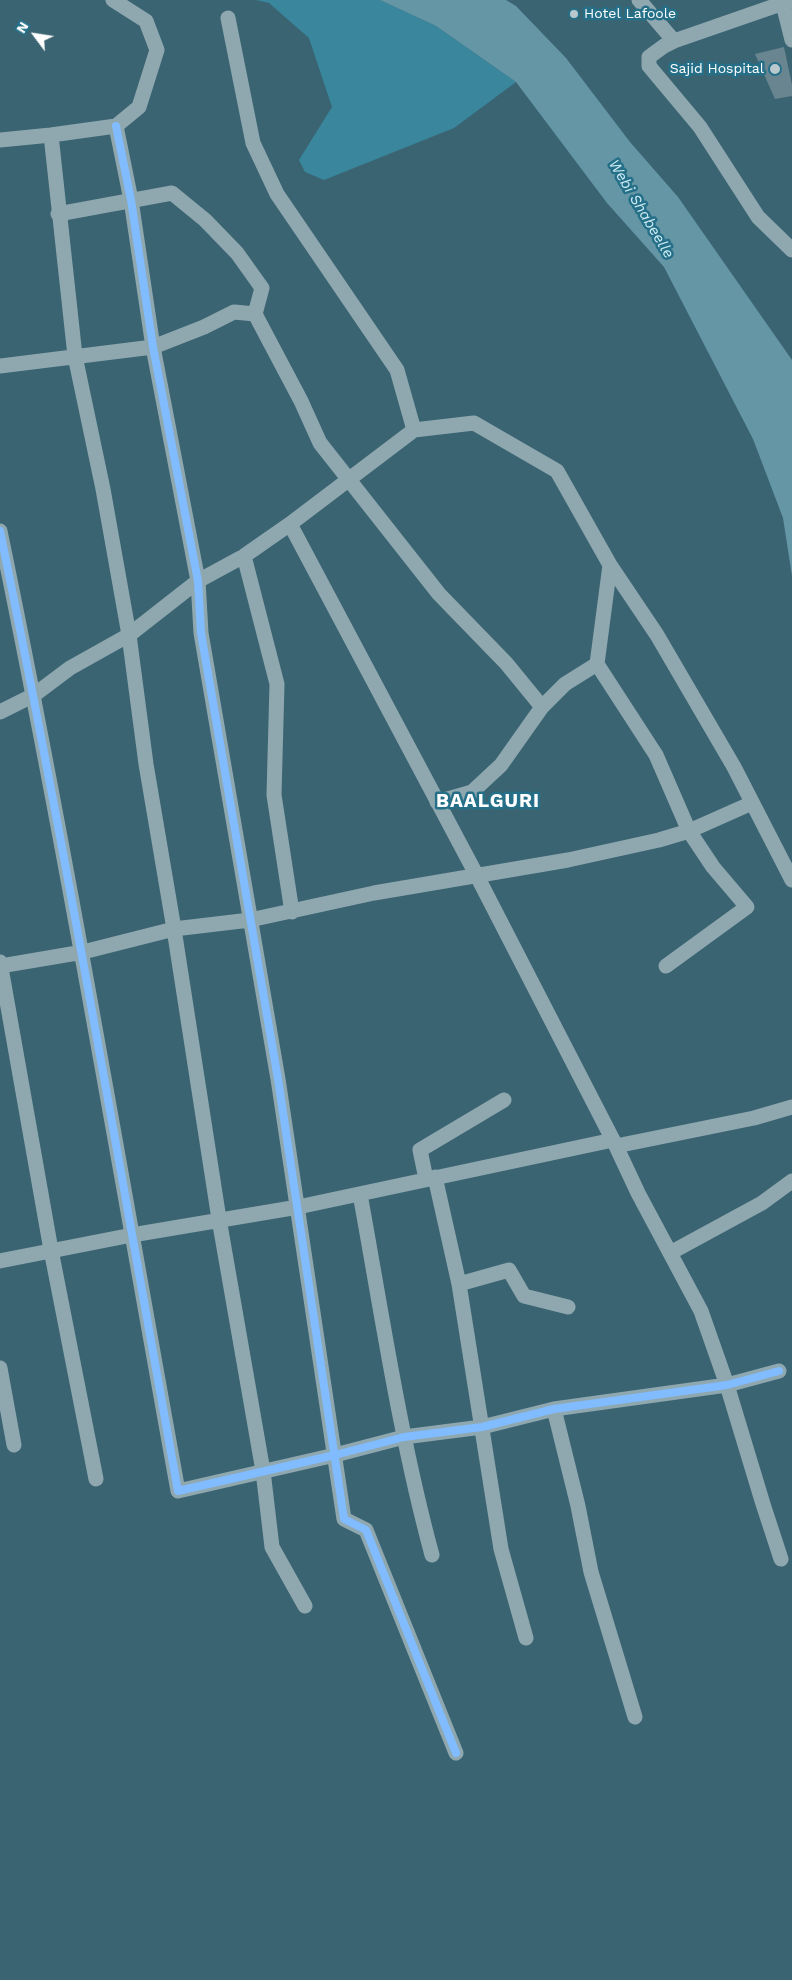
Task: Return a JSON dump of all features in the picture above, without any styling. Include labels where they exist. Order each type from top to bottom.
[{"type":"street","points":[[0,140],[50,136],[116,126],[139,107],[157,50],[146,21],[113,0]]},
{"type":"street","points":[[639,0],[674,41]]},
{"type":"street","points":[[792,40],[786,1],[674,41],[649,57],[649,66],[700,127],[758,217],[792,250]]},
{"type":"street","points":[[228,18],[252,143],[277,194],[397,370],[414,430]]},
{"type":"street","points":[[116,126],[131,200],[153,347],[198,581],[201,633],[298,1207],[344,1520],[366,1530],[456,1753]]},
{"type":"street","points":[[50,136],[74,356],[103,489],[129,635],[146,764],[174,929],[219,1219],[263,1471],[272,1547],[305,1606]]},
{"type":"street","points":[[58,214],[172,193],[205,220],[237,253],[262,288],[255,314],[301,401],[320,443],[439,594],[506,663],[542,707]]},
{"type":"street","points":[[0,366],[153,347],[204,327],[234,312],[255,314]]},
{"type":"street","points":[[0,712],[34,696],[70,668],[129,635],[198,581],[244,556],[290,524],[348,478],[414,430],[474,423],[557,471],[610,565],[657,635],[734,768],[792,880]]},
{"type":"street","points":[[290,524],[477,876],[638,1193],[701,1311],[727,1385],[781,1559]]},
{"type":"street","points":[[0,531],[83,952],[178,1491],[404,1437],[482,1427],[554,1409],[727,1385],[779,1370]]},
{"type":"street","points":[[244,556],[277,684],[274,795],[292,912]]},
{"type":"street","points":[[610,565],[597,664],[656,755],[689,831],[714,867],[747,907],[666,966]]},
{"type":"street","points":[[437,802],[472,792],[501,765],[542,707],[565,684],[597,664]]},
{"type":"street","points":[[96,1480],[50,1250],[0,965],[83,952],[174,929],[250,920],[374,893],[577,858],[659,840],[689,831],[752,803]]},
{"type":"street","points":[[504,1100],[420,1150],[431,1178],[459,1284],[501,1549],[526,1638]]},
{"type":"street","points":[[0,1261],[132,1234],[298,1207],[431,1178],[754,1118],[792,1107]]},
{"type":"street","points":[[670,1253],[762,1203],[792,1181]]},
{"type":"street","points":[[360,1194],[404,1437],[418,1506],[432,1556]]},
{"type":"street","points":[[459,1284],[508,1270],[524,1296],[568,1307]]},
{"type":"street","points":[[0,1368],[14,1445]]},
{"type":"street","points":[[554,1409],[592,1572],[635,1717]]},
{"type":"shaded area","points":[[256,0],[380,0],[436,26],[516,82],[454,128],[324,180],[305,172],[299,160],[332,107],[309,38],[269,3]]},
{"type":"water","name":"Webi Shabeelle","points":[[380,0],[506,0],[516,6],[566,58],[630,142],[678,197],[792,360],[792,576],[783,518],[753,439],[664,267],[607,203],[516,82],[436,26]]},
{"type":"building","name":"Sajid Hospital","points":[[784,47],[792,85],[792,96],[775,99],[755,54]]},
{"type":"cycle path","points":[[116,126],[131,200],[153,347],[198,581],[201,633],[278,1079],[344,1519],[366,1530],[456,1753]]},
{"type":"cycle path","points":[[0,531],[48,771],[178,1491],[404,1437],[482,1427],[554,1409],[727,1385],[779,1371]]},
{"type":"place","name":"Hotel Lafoole","points":[[574,14]]},
{"type":"place","name":"Sajid Hospital","points":[[775,69]]},
{"type":"district","name":"BAALGURI","points":[[488,801]]}]
